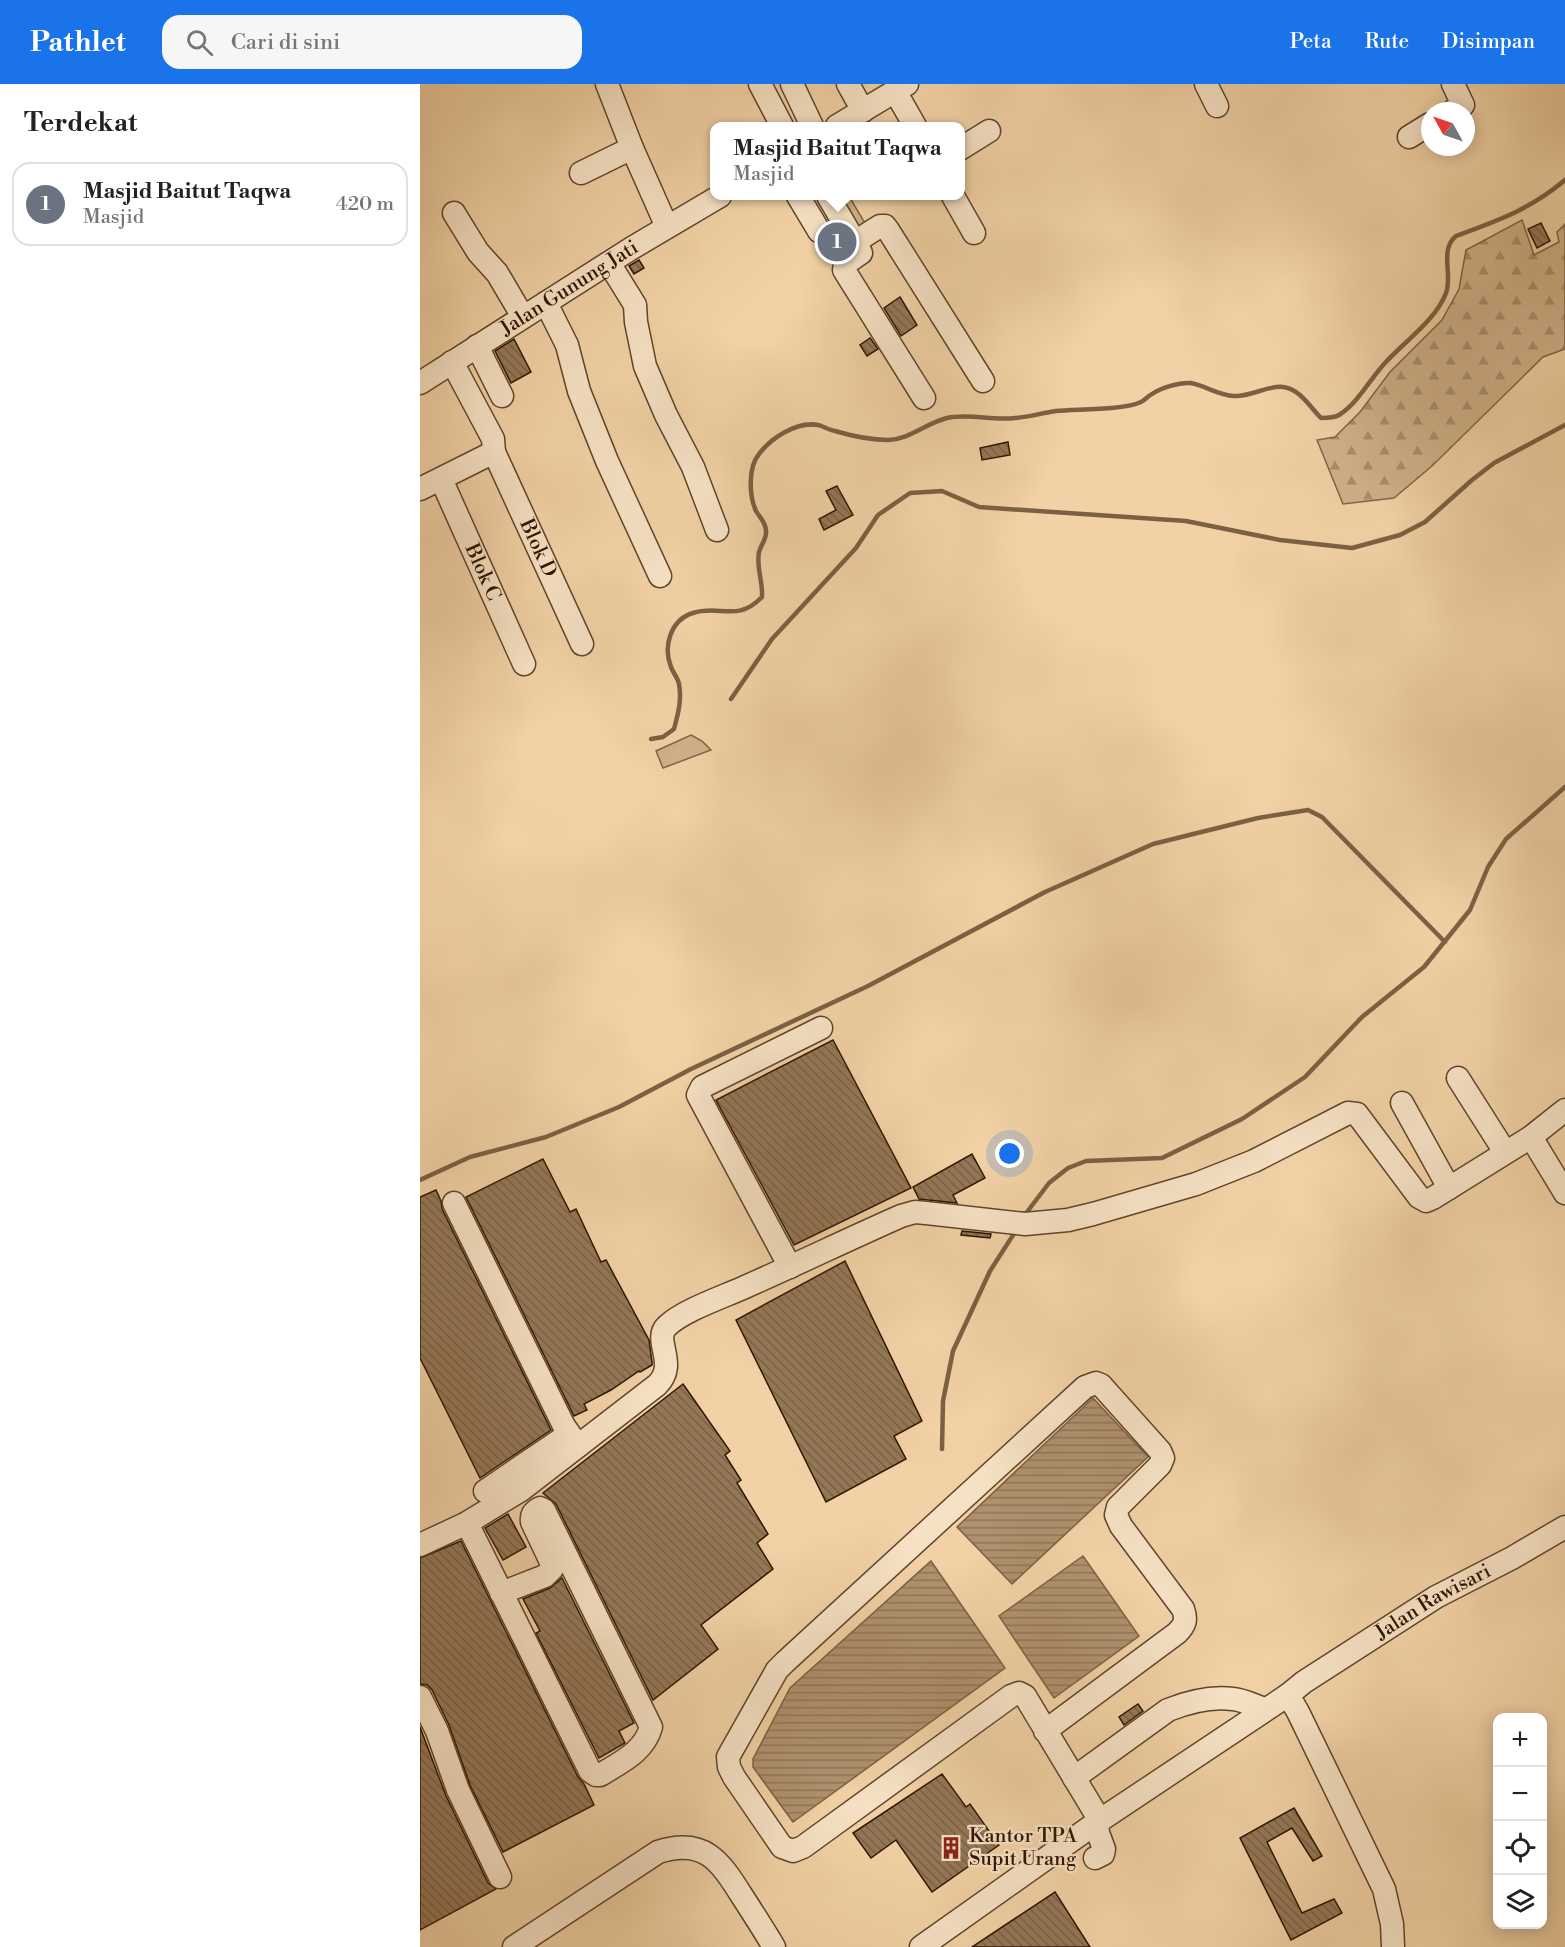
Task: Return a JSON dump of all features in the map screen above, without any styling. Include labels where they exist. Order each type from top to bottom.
[{"type":"street","points":[[607,84],[632,148],[668,226]]},
{"type":"street","points":[[760,84],[780,122]]},
{"type":"street","points":[[792,84],[810,122]]},
{"type":"street","points":[[848,84],[863,111]]},
{"type":"street","points":[[1206,84],[1217,106]]},
{"type":"street","points":[[1453,84],[1457,102]]},
{"type":"street","points":[[844,122],[901,88],[914,122]]},
{"type":"street","points":[[1408,137],[1421,129]]},
{"type":"street","points":[[965,146],[989,131]]},
{"type":"street","points":[[581,173],[632,148]]},
{"type":"street","name":"Jalan Gunung Jati","points":[[420,383],[712,200]]},
{"type":"street","points":[[801,200],[819,231]]},
{"type":"street","points":[[831,200],[861,254],[845,264],[844,270],[924,398]]},
{"type":"street","points":[[956,200],[974,233]]},
{"type":"street","points":[[454,213],[478,252],[497,273],[523,317]]},
{"type":"street","points":[[855,242],[880,226],[885,226],[983,381]]},
{"type":"street","points":[[609,263],[635,305],[645,366],[666,415],[693,466],[717,530]]},
{"type":"street","points":[[546,303],[570,352],[579,391],[603,452],[660,576]]},
{"type":"street","points":[[477,346],[502,396]]},
{"type":"street","name":"Blok D","points":[[452,362],[494,439],[494,452],[582,644]]},
{"type":"street","points":[[420,489],[494,452]]},
{"type":"street","name":"Blok C","points":[[441,479],[524,664]]},
{"type":"street","points":[[790,1267],[698,1095],[702,1087],[821,1028]]},
{"type":"street","points":[[1458,1078],[1505,1152]]},
{"type":"street","points":[[1402,1103],[1449,1188]]},
{"type":"street","points":[[485,1491],[574,1440],[661,1381],[667,1368],[663,1342],[664,1330],[669,1324],[701,1306],[901,1215],[915,1212],[1018,1223],[1068,1220],[1196,1184],[1254,1161],[1348,1113],[1357,1114],[1419,1197],[1426,1201],[1531,1137],[1565,1110]]},
{"type":"street","points":[[1531,1137],[1565,1193]]},
{"type":"street","points":[[454,1203],[574,1440]]},
{"type":"street","points":[[1045,1731],[1177,1633],[1184,1625],[1186,1618],[1183,1609],[1121,1526],[1116,1515],[1118,1507],[1161,1465],[1163,1458],[1160,1450],[1101,1385],[1095,1383],[1085,1387],[777,1670],[728,1757],[729,1767],[734,1777],[782,1847],[793,1851],[803,1847],[1018,1693],[1025,1696],[1045,1731],[1096,1814],[1096,1823],[1104,1849],[1103,1854],[1095,1858]]},
{"type":"street","points":[[420,1545],[467,1523],[521,1490],[574,1440]]},
{"type":"street","points":[[467,1523],[501,1593],[590,1771],[600,1775],[635,1753],[648,1740],[651,1728],[544,1510],[534,1511],[532,1522],[551,1562],[552,1569],[545,1576],[501,1593]]},
{"type":"street","name":"Jalan Rawisari","points":[[921,1947],[1096,1823],[1296,1688],[1436,1598],[1565,1527]]},
{"type":"street","points":[[1296,1688],[1298,1712],[1384,1889],[1392,1924],[1393,1947]]},
{"type":"street","points":[[420,1696],[437,1731],[458,1790],[501,1877]]},
{"type":"street","points":[[1074,1778],[1168,1710],[1208,1700],[1235,1699],[1265,1709]]},
{"type":"street","points":[[514,1947],[658,1852],[684,1847],[710,1854],[723,1867],[774,1947]]},
{"type":"green space","points":[[835,200],[851,200],[866,225],[856,232]]},
{"type":"green space","points":[[1522,220],[1534,255],[1559,242],[1557,232],[1565,224],[1565,349],[1543,357],[1432,466],[1394,498],[1343,504],[1317,440],[1335,437],[1360,412],[1390,372],[1442,320],[1459,289],[1466,250]]},
{"type":"green space","points":[[691,735],[711,750],[663,768],[656,751]]},
{"type":"shaded area","points":[[1093,1398],[1148,1457],[1012,1584],[957,1527]]},
{"type":"shaded area","points":[[1083,1556],[1139,1636],[1054,1698],[999,1616]]},
{"type":"shaded area","points":[[931,1561],[1005,1668],[793,1822],[753,1767],[753,1759],[790,1688]]},
{"type":"building","points":[[1541,223],[1550,241],[1537,248],[1528,229]]},
{"type":"building","points":[[832,230],[843,249],[833,257],[825,243],[830,238]]},
{"type":"building","points":[[639,260],[644,268],[634,274],[629,266]]},
{"type":"building","points":[[900,297],[917,325],[901,336],[884,308]]},
{"type":"building","points":[[870,338],[878,349],[867,356],[860,345]]},
{"type":"building","points":[[514,339],[531,372],[511,383],[495,351]]},
{"type":"building","points":[[1008,442],[1010,455],[982,460],[980,448]]},
{"type":"building","points":[[837,486],[853,515],[824,530],[819,519],[836,510],[826,491]]},
{"type":"building","points":[[833,1040],[911,1188],[794,1245],[716,1100]]},
{"type":"building","points":[[972,1154],[985,1178],[953,1195],[957,1203],[919,1199],[913,1187]]},
{"type":"building","points":[[543,1159],[570,1212],[576,1209],[601,1262],[606,1260],[649,1340],[652,1362],[652,1365],[584,1404],[587,1410],[574,1416],[466,1197]]},
{"type":"building","points":[[436,1190],[442,1209],[551,1430],[480,1478],[420,1358],[420,1197]]},
{"type":"building","points":[[962,1231],[991,1234],[990,1238],[961,1235]]},
{"type":"building","points":[[845,1261],[922,1421],[894,1436],[906,1459],[826,1502],[736,1320]]},
{"type":"building","points":[[683,1384],[730,1451],[725,1455],[741,1480],[737,1483],[768,1534],[757,1543],[773,1569],[701,1625],[718,1649],[653,1700],[556,1504],[543,1493]]},
{"type":"building","points":[[508,1514],[526,1547],[503,1560],[485,1528]]},
{"type":"building","points":[[461,1541],[594,1805],[503,1852],[470,1785],[449,1725],[432,1690],[427,1685],[420,1684],[420,1558]]},
{"type":"building","points":[[562,1578],[634,1723],[619,1731],[625,1743],[599,1758],[536,1633],[540,1631],[523,1599],[550,1588]]},
{"type":"building","points":[[1138,1704],[1143,1711],[1124,1725],[1119,1717]]},
{"type":"building","points":[[420,1727],[446,1796],[488,1883],[496,1889],[420,1930]]},
{"type":"building","points":[[942,1774],[966,1807],[970,1804],[999,1845],[932,1892],[896,1840],[871,1858],[853,1833]]},
{"type":"building","points":[[1294,1808],[1322,1856],[1313,1861],[1292,1828],[1267,1842],[1302,1913],[1334,1899],[1342,1913],[1291,1940],[1240,1838]]},
{"type":"building","points":[[1055,1892],[1090,1947],[972,1947]]},
{"type":"waterway","points":[[651,739],[663,737],[674,729],[677,718],[680,690],[671,667],[668,651],[670,635],[674,628],[685,617],[693,613],[712,610],[736,611],[753,605],[762,597],[758,558],[766,536],[766,528],[754,505],[751,474],[759,454],[770,442],[785,432],[810,424],[855,436],[888,440],[904,437],[947,418],[1006,419],[1056,411],[1134,405],[1165,388],[1186,383],[1234,396],[1278,387],[1289,388],[1300,395],[1321,418],[1335,417],[1352,404],[1385,363],[1435,312],[1448,286],[1448,248],[1456,236],[1526,207],[1565,180]]},
{"type":"waterway","points":[[731,699],[772,639],[856,548],[878,515],[910,493],[942,491],[979,507],[1186,521],[1280,540],[1352,548],[1400,535],[1425,522],[1494,463],[1565,425]]},
{"type":"waterway","points":[[1024,1216],[1049,1183],[1068,1168],[1086,1161],[1162,1158],[1242,1119],[1305,1077],[1362,1017],[1424,967],[1470,910],[1488,867],[1506,839],[1565,787]]},
{"type":"waterway","points":[[420,1180],[470,1157],[546,1137],[619,1107],[691,1069],[868,986],[1045,892],[1153,844],[1258,818],[1308,810],[1322,817],[1445,942]]},
{"type":"waterway","points":[[942,1449],[943,1401],[953,1351],[990,1271],[1017,1229]]},
{"type":"place","name":"Masjid Baitut Taqwa","points":[[837,242]]},
{"type":"place","name":"Kantor TPA Supit Urang","points":[[951,1848]]}]
